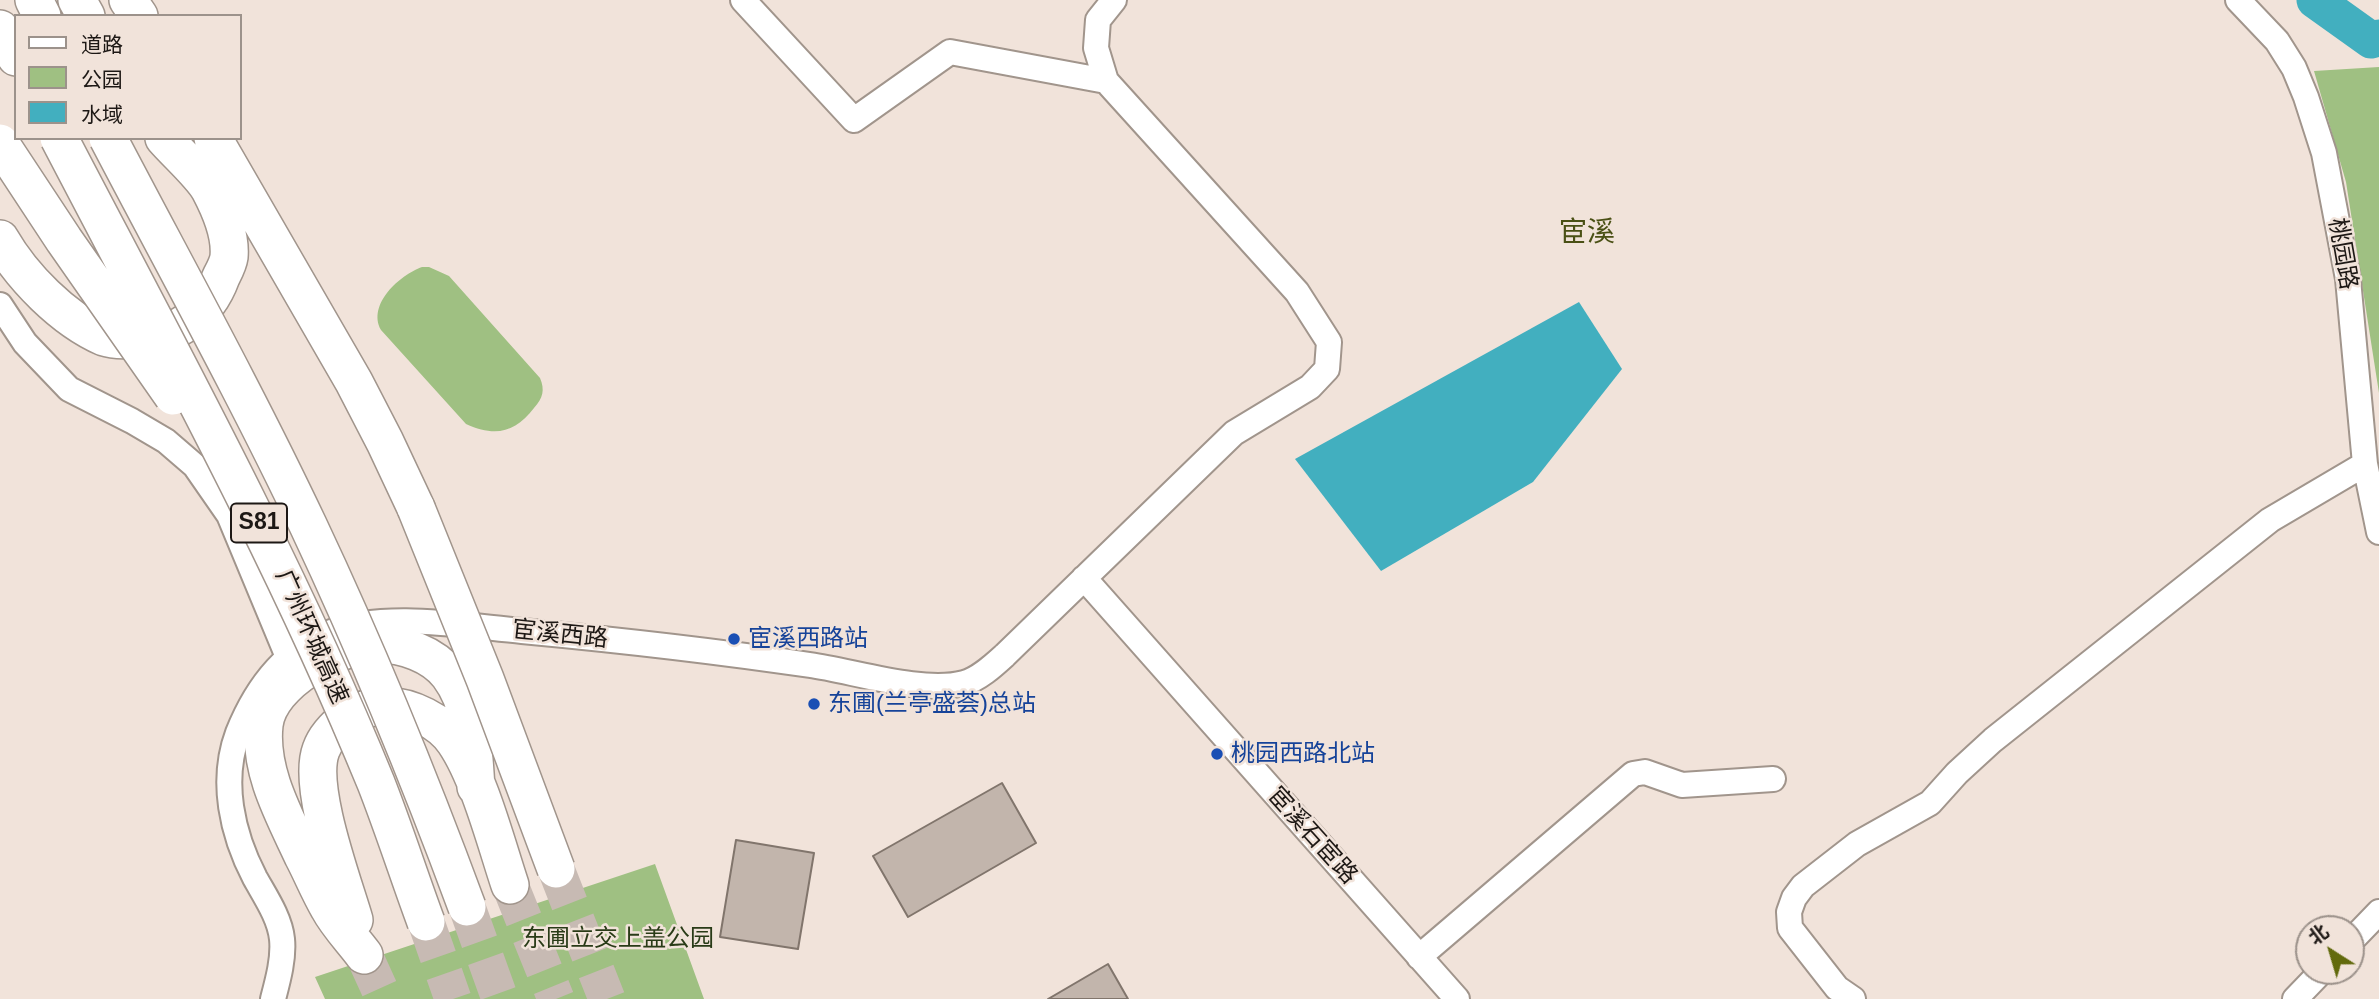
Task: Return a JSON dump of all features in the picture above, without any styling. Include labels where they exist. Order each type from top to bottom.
[{"type":"highway","points":[[0,29],[14,54]]},
{"type":"highway","name":"广州环城高速","points":[[60,140],[142,294],[305,620],[376,784],[426,922]]},
{"type":"highway","name":"广州环城高速","points":[[109,140],[308,526],[422,784],[467,907]]},
{"type":"highway","points":[[166,140],[209,188]]},
{"type":"highway","points":[[0,239],[32,284],[77,321],[106,338],[148,339],[167,334],[194,318],[203,309],[219,284],[229,258],[228,240],[209,188],[183,140]]},
{"type":"highway","points":[[214,140],[354,382],[385,442],[416,509],[485,679],[556,869]]},
{"type":"highway","points":[[0,143],[255,516]]},
{"type":"highway","points":[[476,787],[472,734],[465,704],[448,673],[430,659],[405,646],[376,644],[341,652],[310,667],[272,701],[264,722],[263,747],[282,812],[330,910],[364,955],[321,802],[317,769],[321,751],[334,727],[357,712],[375,705],[401,707],[438,725],[454,740],[476,787],[510,885]]},
{"type":"street","points":[[743,0],[854,120],[950,52],[1106,81],[1096,48],[1098,20],[1114,0]]},
{"type":"street","name":"桃园路","points":[[2238,0],[2277,41],[2294,68],[2324,153],[2348,279],[2365,464],[2379,532]]},
{"type":"street","name":"宦溪西路","points":[[273,999],[282,937],[249,866],[234,826],[229,797],[230,777],[237,736],[265,680],[288,657],[310,642],[330,632],[347,628],[381,623],[438,623],[729,653],[920,685],[966,683],[989,669],[1234,432],[1310,387],[1326,369],[1329,342],[1297,292],[1106,81]]},
{"type":"street","points":[[0,305],[25,343],[69,389],[166,441],[195,466],[229,515],[288,657]]},
{"type":"street","points":[[1838,995],[1790,928],[1789,912],[1794,898],[1803,886],[1857,844],[1930,803],[1957,773],[1993,740],[2270,520],[2365,464]]},
{"type":"street","name":"宦溪石宦路","points":[[1084,578],[1457,999]]},
{"type":"street","points":[[1419,957],[1633,774],[1645,772],[1682,785],[1773,779]]},
{"type":"street","points":[[2365,926],[2379,912]]},
{"type":"street","points":[[2295,999],[2308,985]]},
{"type":"green space","points":[[2379,67],[2379,393],[2346,182],[2314,71]]},
{"type":"green space","points":[[422,267],[429,267],[449,276],[540,378],[543,390],[539,401],[519,423],[495,431],[466,424],[381,330],[378,310],[382,301],[404,277]]},
{"type":"green space","name":"东圃立交上盖公园","points":[[655,864],[704,999],[325,999],[315,977]]},
{"type":"water","points":[[1579,302],[1622,369],[1533,482],[1381,571],[1295,459]]},
{"type":"building","points":[[1002,783],[1036,843],[908,917],[873,856]]},
{"type":"building","points":[[736,840],[814,853],[798,949],[720,937]]},
{"type":"building","points":[[1108,964],[1128,999],[1048,999]]},
{"type":"waterway","points":[[2315,0],[2371,40],[2379,38]]},
{"type":"tunnel","points":[[556,869],[607,999]]},
{"type":"tunnel","points":[[510,885],[556,999]]},
{"type":"tunnel","points":[[467,907],[500,999]]},
{"type":"tunnel","points":[[426,922],[453,999]]},
{"type":"tunnel","points":[[364,955],[384,999]]},
{"type":"place","name":"宦溪西路站","points":[[734,639]]},
{"type":"place","name":"东圃(兰亭盛荟)总站","points":[[814,704]]},
{"type":"place","name":"桃园西路北站","points":[[1217,754]]},
{"type":"district","name":"宦溪","points":[[1587,233]]}]
